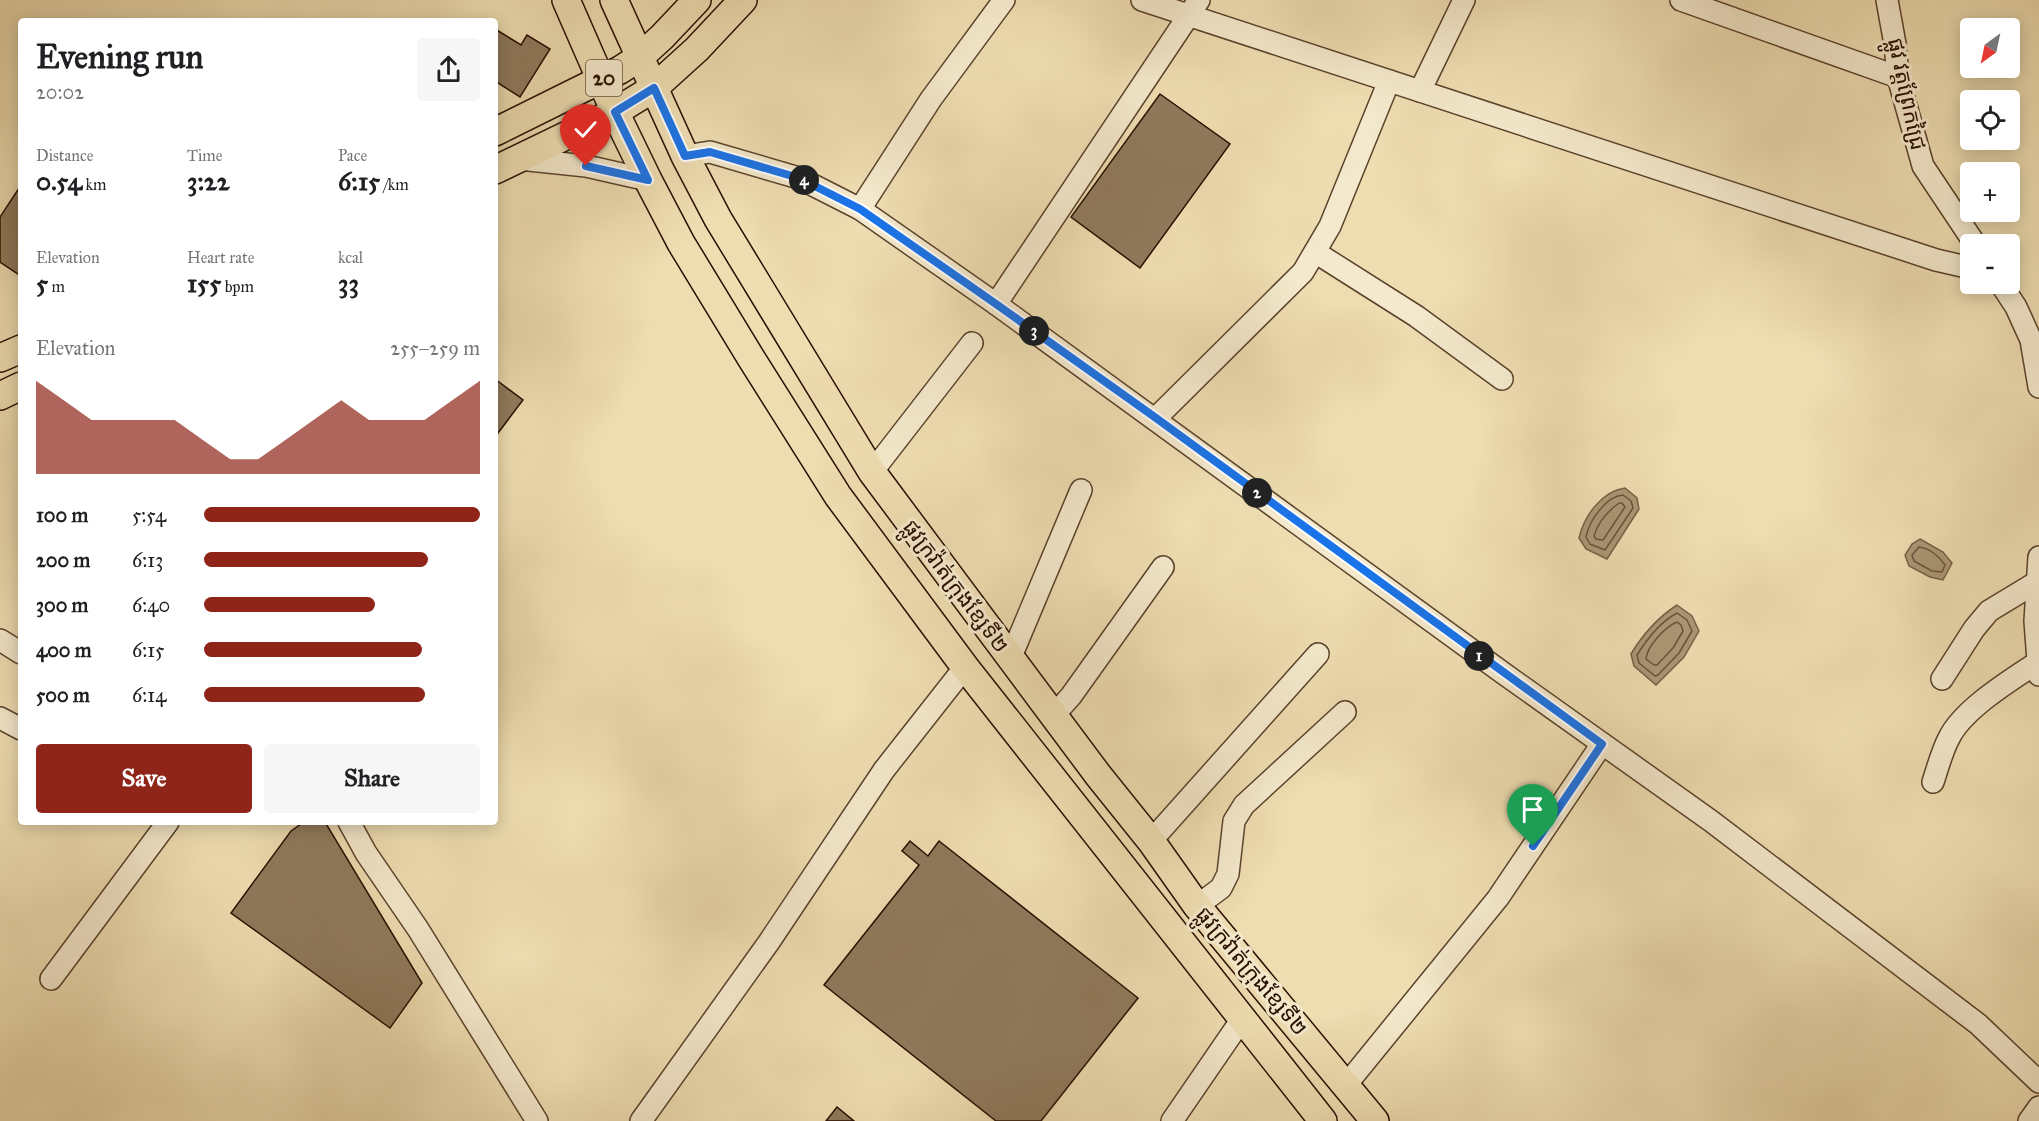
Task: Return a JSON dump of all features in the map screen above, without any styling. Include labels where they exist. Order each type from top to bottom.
[{"type":"main road","name":"ផ្លូវក្រវ៉ាត់ក្រុងខ្សែទី២","points":[[566,0],[615,112],[681,243],[838,496],[965,668],[1323,1121]]},
{"type":"main road","name":"ផ្លូវក្រវ៉ាត់ក្រុងខ្សែទី២","points":[[614,0],[685,156],[718,219],[872,472],[1053,716],[1151,841],[1197,906],[1375,1121]]},
{"type":"main road","name":"20","points":[[507,165],[615,112],[654,88],[697,49],[743,0]]},
{"type":"main road","name":"20","points":[[498,130],[640,57],[691,2]]},
{"type":"main road","points":[[0,358],[18,350]]},
{"type":"main road","points":[[0,396],[18,387]]},
{"type":"main road","points":[[1068,800],[1098,775]]},
{"type":"street","points":[[860,209],[931,99],[1004,0]]},
{"type":"street","points":[[1142,0],[1194,8],[1389,81],[1936,260],[1960,265]]},
{"type":"street","points":[[1420,91],[1464,0]]},
{"type":"street","points":[[1681,0],[1898,77]]},
{"type":"street","name":"ផ្លូវ វត្តព្រែកជ្រៃ","points":[[1887,0],[1898,77],[1923,166],[1968,234]]},
{"type":"street","points":[[996,304],[1194,8]]},
{"type":"street","points":[[1156,418],[1303,272],[1330,226],[1389,81]]},
{"type":"street","points":[[685,156],[710,152],[799,178],[860,209],[1156,418],[1710,821],[1978,1024],[2039,1082]]},
{"type":"street","points":[[507,165],[586,166],[648,180]]},
{"type":"street","points":[[1315,252],[1416,316],[1502,379]]},
{"type":"street","points":[[2008,294],[2031,340],[2039,387]]},
{"type":"street","points":[[872,472],[972,343]]},
{"type":"street","points":[[1010,659],[1081,490]]},
{"type":"street","points":[[1933,782],[1949,737],[1961,720],[1997,690],[2038,669],[2035,621],[2039,557]]},
{"type":"street","points":[[1053,716],[1071,696],[1163,567]]},
{"type":"street","points":[[1942,679],[1974,628],[1989,611],[2037,582]]},
{"type":"street","points":[[0,640],[18,651]]},
{"type":"street","points":[[1151,841],[1318,654]]},
{"type":"street","points":[[641,1121],[769,942],[884,770],[965,668]]},
{"type":"street","points":[[1197,906],[1221,888],[1228,874],[1234,821],[1244,805],[1345,712]]},
{"type":"street","points":[[0,718],[18,727]]},
{"type":"street","points":[[1346,1085],[1498,898],[1602,744]]},
{"type":"street","points":[[51,979],[166,825]]},
{"type":"street","points":[[351,825],[537,1121]]},
{"type":"street","points":[[1172,1121],[1242,1020]]},
{"type":"street","points":[[2029,1121],[2039,1107]]},
{"type":"water","points":[[1625,488],[1637,498],[1639,509],[1607,559],[1586,549],[1579,538],[1581,530],[1590,513],[1602,499]]},
{"type":"water","points":[[1920,539],[1943,552],[1952,563],[1943,580],[1930,577],[1909,566],[1905,555],[1912,544]]},
{"type":"water","points":[[1677,605],[1692,616],[1699,631],[1684,657],[1656,685],[1634,666],[1631,654],[1651,627]]},
{"type":"building","points":[[498,31],[521,45],[527,35],[550,49],[520,97],[498,83]]},
{"type":"building","points":[[1160,94],[1230,144],[1140,268],[1071,217]]},
{"type":"building","points":[[18,190],[18,274],[0,262],[0,217]]},
{"type":"building","points":[[498,381],[523,400],[498,433]]},
{"type":"building","points":[[300,825],[327,825],[422,983],[390,1028],[231,913],[291,831]]},
{"type":"building","points":[[910,841],[928,856],[939,841],[1138,998],[1041,1121],[996,1121],[824,985],[919,865],[902,851]]},
{"type":"building","points":[[837,1107],[854,1121],[826,1121]]},
{"type":"route","points":[[586,166],[648,180],[615,112],[654,88],[685,156],[710,152],[799,178],[860,209],[1156,418],[1602,744],[1533,846]]}]
